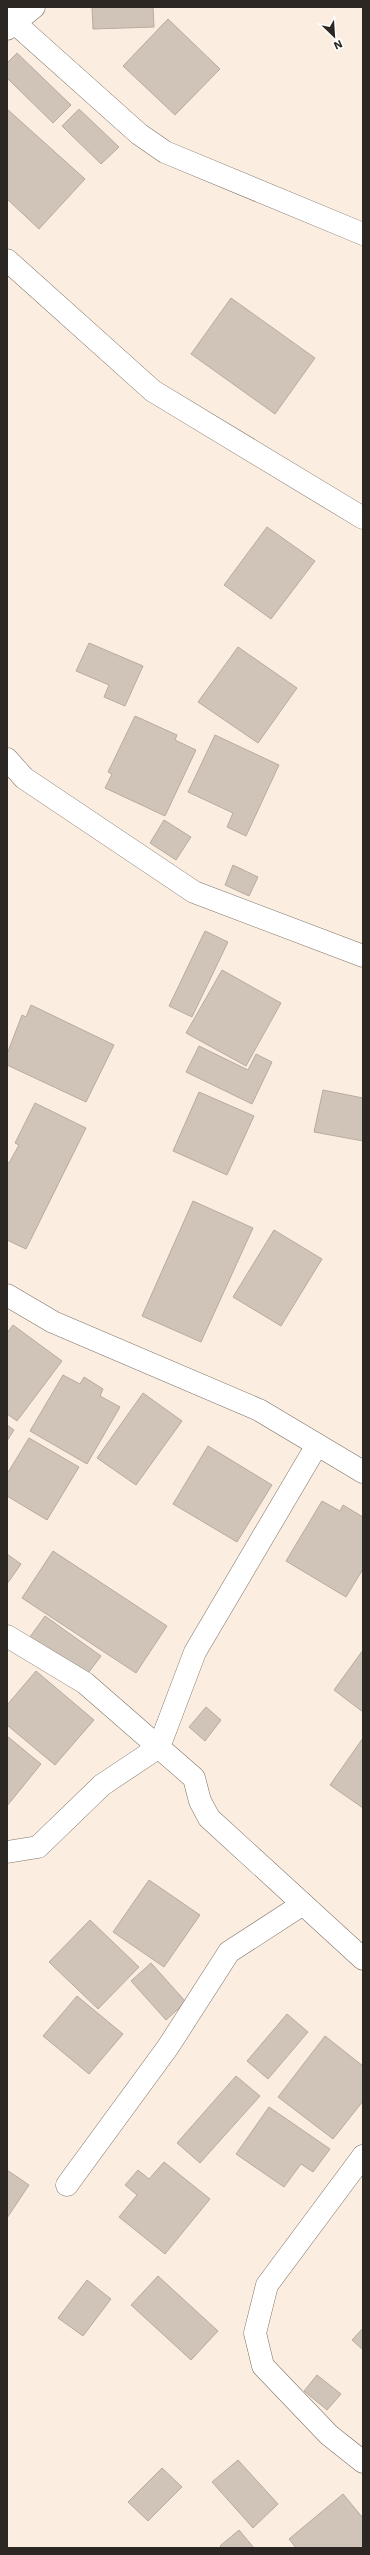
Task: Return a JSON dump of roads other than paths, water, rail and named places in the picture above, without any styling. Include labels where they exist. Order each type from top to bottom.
[{"type":"street","points":[[34,7],[9,22],[139,134],[165,152],[363,234]]},
{"type":"street","points":[[7,260],[153,391],[363,518]]},
{"type":"street","points":[[7,759],[24,778],[194,892],[363,956]]},
{"type":"street","points":[[7,1295],[53,1322],[259,1410],[363,1472]]},
{"type":"street","points":[[7,1852],[38,1847],[102,1785],[159,1747],[195,1652],[317,1445]]},
{"type":"street","points":[[7,1636],[85,1683],[194,1778],[200,1801],[209,1818],[363,1959]]},
{"type":"street","points":[[67,2185],[168,2047],[229,1952],[304,1904]]},
{"type":"street","points":[[361,2161],[267,2285],[255,2333],[262,2366],[329,2435],[363,2462]]}]
